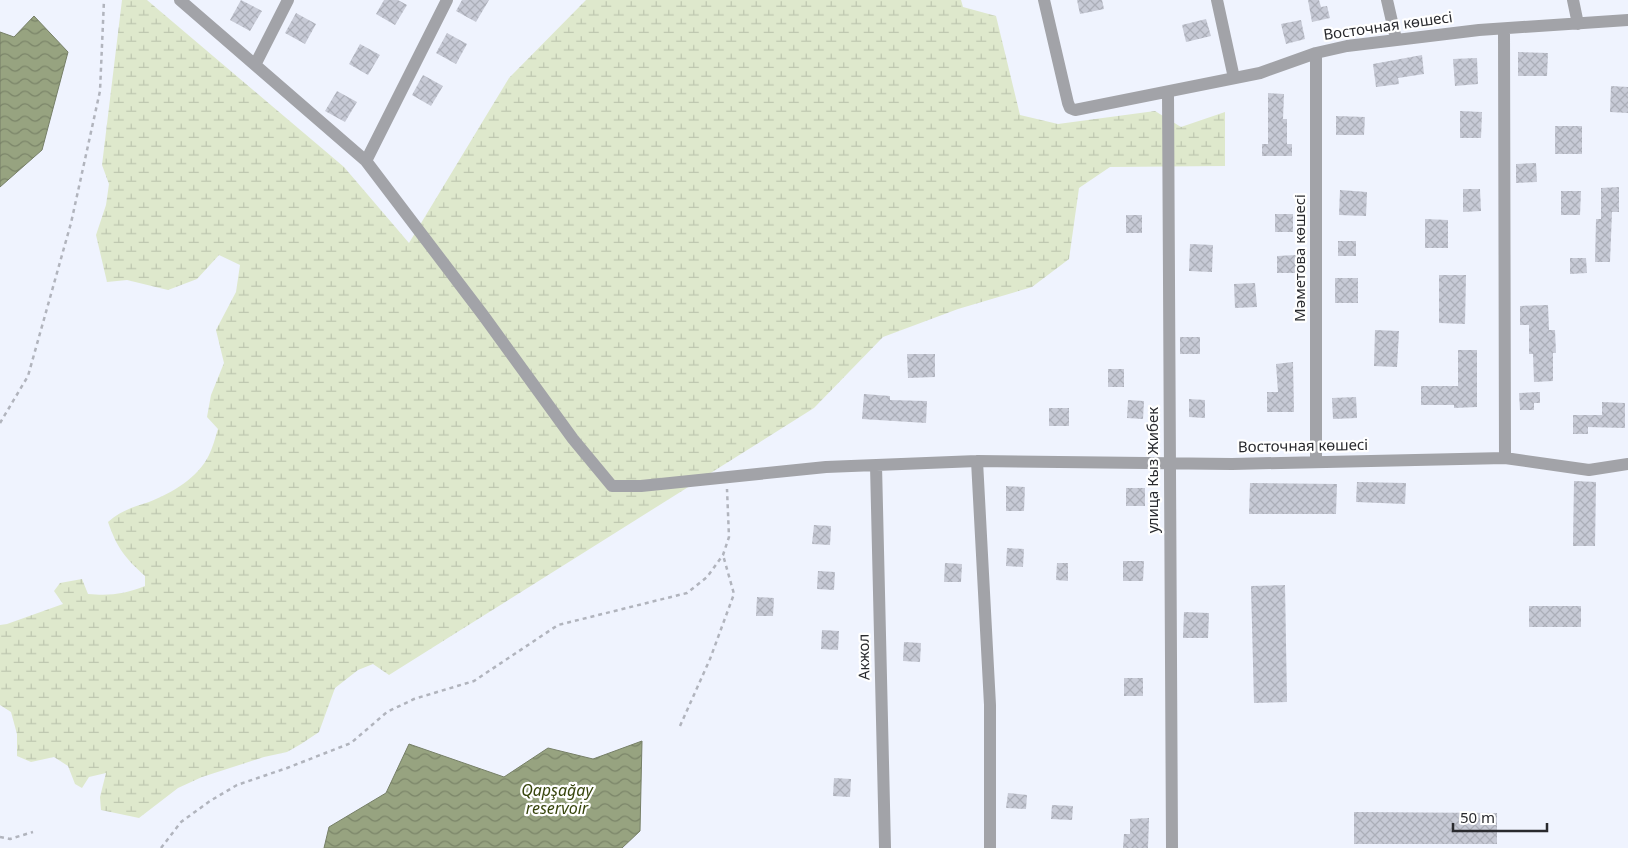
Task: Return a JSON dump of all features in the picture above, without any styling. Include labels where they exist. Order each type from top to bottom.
[{"type":"street","points":[[180,0],[366,161],[447,0]]},
{"type":"street","points":[[255,65],[288,0]]},
{"type":"street","name":"Восточная көшесі","points":[[1044,0],[1068,103],[1070,108],[1075,110],[1260,73],[1316,53],[1347,46],[1396,39],[1504,29],[1628,20]]},
{"type":"street","points":[[1217,0],[1234,78]]},
{"type":"street","points":[[1387,0],[1396,39]]},
{"type":"street","points":[[1573,0],[1578,24]]},
{"type":"street","points":[[1504,29],[1505,458]]},
{"type":"street","name":"Мәметова көшесі","points":[[1316,53],[1316,462]]},
{"type":"street","name":"улица Кыз Жибек","points":[[1168,92],[1172,848]]},
{"type":"street","name":"Восточная көшесі","points":[[366,161],[574,439],[612,486],[641,486],[826,467],[978,461],[1169,463],[1505,458],[1589,470],[1628,464]]},
{"type":"street","points":[[978,461],[990,705],[990,848]]},
{"type":"street","name":"Акжол","points":[[876,465],[885,848]]},
{"type":"path","points":[[0,423],[28,376],[71,223],[100,91],[104,0]]},
{"type":"path","points":[[161,848],[181,822],[237,784],[287,768],[350,743],[386,712],[414,699],[474,681],[558,625],[687,593],[707,577],[724,555],[729,537],[726,477]]},
{"type":"path","points":[[680,726],[710,659],[734,594],[724,555]]},
{"type":"path","points":[[0,837],[10,838],[34,832]]},
{"type":"green space","points":[[122,0],[147,0],[344,167],[409,243],[509,78],[586,0],[961,0],[963,7],[996,16],[1020,115],[1058,124],[1155,111],[1181,127],[1225,112],[1225,166],[1110,167],[1079,188],[1069,259],[1032,287],[958,309],[883,337],[814,408],[389,675],[373,664],[358,670],[335,688],[319,732],[301,744],[287,752],[264,757],[202,777],[178,788],[139,818],[101,810],[100,797],[106,773],[89,777],[82,788],[75,784],[68,766],[54,757],[31,762],[17,756],[17,734],[11,712],[0,705],[0,625],[63,604],[54,591],[60,583],[82,579],[88,594],[96,595],[117,594],[145,586],[145,576],[122,552],[108,522],[127,510],[167,494],[184,484],[198,471],[209,455],[218,429],[207,417],[211,395],[224,363],[216,330],[236,292],[240,265],[219,255],[197,279],[168,290],[127,280],[107,282],[96,235],[106,205],[109,184],[102,165]]},
{"type":"water","points":[[34,16],[68,52],[42,150],[0,187],[0,32],[14,37]]},
{"type":"water","name":"Qapşağay reservoir","points":[[642,741],[640,831],[622,848],[324,848],[329,827],[386,793],[409,744],[504,777],[548,748],[593,759]]},
{"type":"building","points":[[241,0],[262,11],[250,31],[230,20]]},
{"type":"building","points":[[384,0],[398,0],[407,5],[395,25],[376,14]]},
{"type":"building","points":[[462,0],[489,0],[476,22],[456,11]]},
{"type":"building","points":[[1077,0],[1102,0],[1104,9],[1080,14]]},
{"type":"building","points":[[1308,0],[1319,0],[1321,7],[1327,6],[1330,18],[1312,22]]},
{"type":"building","points":[[296,13],[316,24],[305,44],[285,33]]},
{"type":"building","points":[[1206,19],[1211,36],[1186,42],[1182,25]]},
{"type":"building","points":[[1301,20],[1305,39],[1286,44],[1281,24]]},
{"type":"building","points":[[447,33],[467,44],[456,64],[436,53]]},
{"type":"building","points":[[360,44],[380,55],[368,75],[349,64]]},
{"type":"building","points":[[1518,52],[1548,53],[1547,76],[1518,76]]},
{"type":"building","points":[[1422,55],[1424,74],[1398,78],[1399,84],[1376,87],[1373,64]]},
{"type":"building","points":[[1477,58],[1478,84],[1455,86],[1453,59]]},
{"type":"building","points":[[423,75],[443,86],[431,106],[412,95]]},
{"type":"building","points":[[1611,86],[1628,87],[1628,113],[1610,112]]},
{"type":"building","points":[[337,91],[357,102],[345,122],[325,111]]},
{"type":"building","points":[[1268,93],[1284,94],[1283,119],[1287,119],[1287,144],[1292,144],[1292,156],[1262,156],[1262,144],[1268,144]]},
{"type":"building","points":[[1460,111],[1482,112],[1481,138],[1460,138]]},
{"type":"building","points":[[1336,116],[1365,117],[1364,135],[1336,135]]},
{"type":"building","points":[[1555,126],[1582,126],[1582,154],[1555,154]]},
{"type":"building","points":[[1536,163],[1537,182],[1516,183],[1516,164]]},
{"type":"building","points":[[1619,187],[1619,212],[1612,212],[1610,262],[1595,262],[1596,219],[1601,219],[1601,188]]},
{"type":"building","points":[[1463,189],[1480,189],[1481,211],[1463,212]]},
{"type":"building","points":[[1340,190],[1367,192],[1366,216],[1339,215]]},
{"type":"building","points":[[1561,191],[1581,191],[1580,215],[1561,215]]},
{"type":"building","points":[[1275,214],[1293,214],[1293,232],[1275,232]]},
{"type":"building","points":[[1126,215],[1142,215],[1142,233],[1126,233]]},
{"type":"building","points":[[1425,219],[1448,220],[1448,248],[1425,248]]},
{"type":"building","points":[[1338,241],[1356,241],[1356,256],[1338,256]]},
{"type":"building","points":[[1190,244],[1213,245],[1212,272],[1189,271]]},
{"type":"building","points":[[1296,255],[1296,273],[1277,273],[1277,256]]},
{"type":"building","points":[[1570,258],[1586,258],[1587,273],[1570,274]]},
{"type":"building","points":[[1439,275],[1466,275],[1465,324],[1439,323]]},
{"type":"building","points":[[1335,278],[1358,278],[1358,303],[1335,303]]},
{"type":"building","points":[[1255,283],[1257,307],[1235,308],[1234,284]]},
{"type":"building","points":[[1548,305],[1549,330],[1555,330],[1556,353],[1553,353],[1553,381],[1534,382],[1533,354],[1529,354],[1529,325],[1520,325],[1520,306]]},
{"type":"building","points":[[1375,330],[1399,331],[1397,367],[1374,366]]},
{"type":"building","points":[[1180,337],[1200,337],[1200,354],[1180,354]]},
{"type":"building","points":[[1458,350],[1477,350],[1477,407],[1454,408],[1454,405],[1421,405],[1421,386],[1458,386]]},
{"type":"building","points":[[907,354],[935,354],[935,377],[908,378]]},
{"type":"building","points":[[1293,362],[1294,412],[1267,412],[1267,392],[1278,392],[1276,364]]},
{"type":"building","points":[[1108,369],[1124,369],[1124,387],[1108,387]]},
{"type":"building","points":[[1540,392],[1540,403],[1534,403],[1534,410],[1520,410],[1519,393]]},
{"type":"building","points":[[864,394],[890,396],[890,400],[927,401],[926,423],[862,419]]},
{"type":"building","points":[[1356,397],[1357,418],[1333,419],[1332,398]]},
{"type":"building","points":[[1189,399],[1205,400],[1205,418],[1189,417]]},
{"type":"building","points":[[1128,400],[1144,401],[1143,419],[1127,418]]},
{"type":"building","points":[[1602,402],[1625,403],[1625,428],[1588,427],[1588,434],[1573,434],[1573,415],[1602,415]]},
{"type":"building","points":[[1049,408],[1069,408],[1069,426],[1049,426]]},
{"type":"building","points":[[1574,481],[1596,482],[1595,546],[1573,546]]},
{"type":"building","points":[[1357,482],[1406,483],[1405,504],[1356,502]]},
{"type":"building","points":[[1250,483],[1337,484],[1336,514],[1249,514]]},
{"type":"building","points":[[1006,486],[1025,487],[1024,511],[1006,511]]},
{"type":"building","points":[[1126,488],[1145,488],[1145,506],[1126,506]]},
{"type":"building","points":[[814,525],[831,526],[830,545],[812,544]]},
{"type":"building","points":[[1007,548],[1024,549],[1023,567],[1006,566]]},
{"type":"building","points":[[1123,561],[1144,561],[1143,581],[1123,581]]},
{"type":"building","points":[[945,563],[962,564],[961,582],[944,582]]},
{"type":"building","points":[[1057,563],[1068,563],[1068,581],[1056,580]]},
{"type":"building","points":[[818,571],[835,572],[834,590],[817,589]]},
{"type":"building","points":[[1285,585],[1287,702],[1254,703],[1251,586]]},
{"type":"building","points":[[757,597],[774,598],[773,616],[756,616]]},
{"type":"building","points":[[1529,606],[1581,606],[1581,627],[1529,627]]},
{"type":"building","points":[[1184,612],[1209,613],[1208,638],[1183,638]]},
{"type":"building","points":[[822,630],[839,631],[838,650],[821,649]]},
{"type":"building","points":[[904,642],[921,643],[920,662],[903,661]]},
{"type":"building","points":[[1124,678],[1143,678],[1143,696],[1124,696]]},
{"type":"building","points":[[834,778],[851,779],[850,797],[833,796]]},
{"type":"building","points":[[1008,793],[1027,795],[1026,809],[1006,808]]},
{"type":"building","points":[[1052,805],[1073,806],[1072,820],[1051,819]]},
{"type":"building","points":[[1354,812],[1497,813],[1497,844],[1354,844]]},
{"type":"building","points":[[1149,818],[1148,848],[1123,848],[1124,834],[1130,834],[1130,819]]}]
